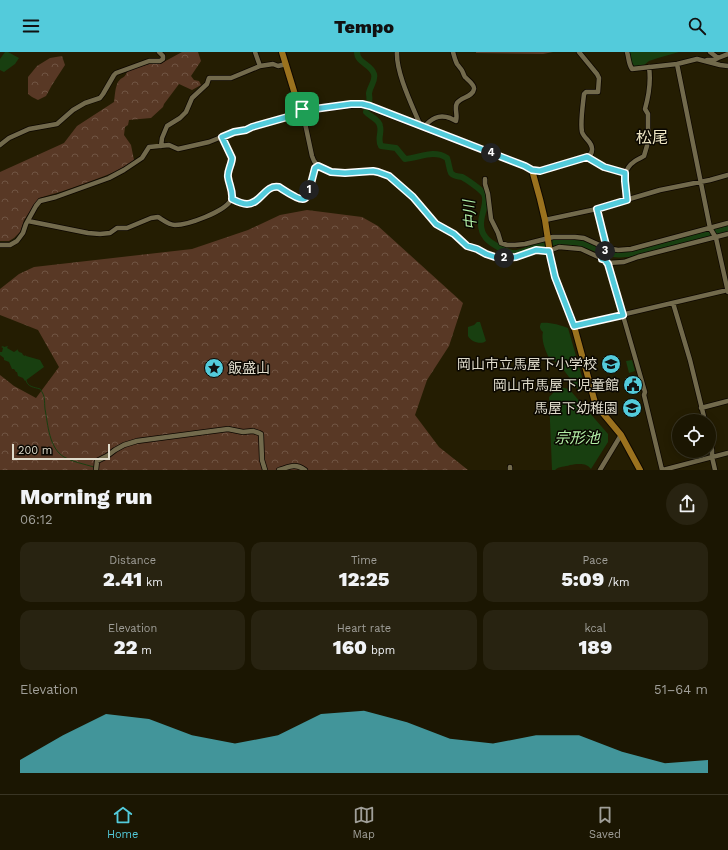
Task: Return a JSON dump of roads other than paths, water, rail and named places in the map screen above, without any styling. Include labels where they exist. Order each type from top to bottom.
[{"type":"main road","points":[[282,52],[297,101],[302,112],[351,104],[368,105],[532,170],[545,220],[555,277],[574,326],[596,405],[621,435],[640,470]]},
{"type":"street","points":[[0,145],[9,138],[29,129],[57,124],[73,110],[100,98],[116,73],[150,61],[158,62],[162,60],[163,56],[159,52]]},
{"type":"street","points":[[255,52],[260,66]]},
{"type":"street","points":[[397,52],[406,90],[422,126],[437,117],[449,118],[456,121],[457,102],[474,91],[473,85],[457,64],[453,52]]},
{"type":"street","points":[[532,170],[540,171],[587,157],[592,152],[592,145],[583,136],[582,131],[584,94],[586,92],[598,92],[599,78],[579,52]]},
{"type":"street","points":[[627,52],[628,61],[632,69],[677,64],[695,59],[714,60],[728,54]]},
{"type":"street","points":[[710,52],[718,58]]},
{"type":"street","points":[[700,59],[728,66]]},
{"type":"street","points":[[161,145],[167,126],[180,118],[186,112],[192,98],[207,84],[209,78],[231,78],[260,66],[273,64],[278,66],[286,64]]},
{"type":"street","points":[[574,326],[728,289],[716,238],[710,228],[677,64]]},
{"type":"street","points":[[627,200],[625,173],[635,161],[644,156],[649,139],[648,114],[645,109],[648,101],[650,85],[650,67]]},
{"type":"street","points":[[0,245],[10,244],[17,240],[23,233],[26,224],[40,201],[56,197],[109,178],[128,168],[145,156],[149,147],[169,145],[179,149],[209,142],[234,132],[246,130],[302,112],[312,156],[318,166],[331,172],[345,173],[373,171],[389,176],[413,197],[436,224],[454,234],[467,246],[495,257],[506,258],[516,257],[536,250],[546,251],[559,247],[581,248],[603,257],[608,264],[645,392],[644,395],[663,470],[708,458]]},
{"type":"street","points":[[28,221],[88,233],[104,234],[110,233],[117,228],[127,228],[151,218],[158,217],[174,225],[186,223],[217,211],[232,199],[232,189],[228,176],[232,158],[222,137]]},
{"type":"street","points":[[587,157],[604,167],[625,173]]},
{"type":"street","points":[[232,199],[244,203],[251,203],[260,199],[271,187],[276,186],[298,198],[304,199],[308,195],[315,168],[318,166]]},
{"type":"street","points":[[545,220],[597,209],[660,190],[728,175]]},
{"type":"street","points":[[485,179],[491,219],[501,243],[507,245],[525,244],[552,236],[584,238],[606,248],[618,250],[631,249],[728,224]]},
{"type":"street","points":[[597,209],[606,248],[603,257]]},
{"type":"street","points":[[608,264],[624,262],[728,234]]},
{"type":"street","points":[[673,303],[703,414]]},
{"type":"street","points":[[702,408],[728,401]]},
{"type":"street","points":[[96,468],[96,463],[99,460],[119,447],[132,442],[228,429],[243,432],[253,431],[261,434],[262,460],[265,470]]},
{"type":"street","points":[[600,470],[621,435]]},
{"type":"street","points":[[716,456],[728,453]]},
{"type":"street","points":[[712,458],[715,470]]},
{"type":"street","points":[[279,470],[292,466],[298,466],[305,470]]},
{"type":"water","points":[[5,52],[19,58],[15,64],[4,72],[0,70],[0,59]]},
{"type":"water","points":[[629,52],[679,52],[649,61],[643,66],[631,66]]},
{"type":"water","points":[[480,322],[486,341],[484,342],[479,343],[468,336],[468,327]]},
{"type":"water","points":[[541,323],[554,324],[568,328],[585,388],[579,390],[559,364],[549,358],[543,341],[543,332],[540,327]]},
{"type":"water","points":[[8,346],[7,348],[14,352],[17,349],[25,356],[40,360],[44,367],[25,381],[23,378],[18,376],[14,369],[12,369],[9,362],[4,360],[4,358],[0,355],[3,348],[1,347]]},
{"type":"water","points":[[632,360],[635,371],[629,373],[626,361]]},
{"type":"water","name":"宗形池","points":[[559,387],[569,389],[608,434],[608,442],[591,469],[587,465],[578,464],[552,470],[549,397]]},
{"type":"waterway","name":"中川","points":[[357,52],[359,59],[370,68],[374,74],[374,79],[369,93],[369,104],[366,112],[379,124],[379,141],[381,146],[396,148],[405,159],[432,154],[442,155],[447,158],[452,174],[464,178],[483,192],[485,204],[481,220],[482,232],[488,240],[502,249],[515,253],[556,242],[576,242],[604,252],[628,254],[728,229]]},
{"type":"waterway","points":[[346,108],[358,107]]},
{"type":"waterway","points":[[304,114],[315,112]]},
{"type":"waterway","points":[[9,243],[19,235]]},
{"type":"waterway","points":[[26,380],[29,385],[40,389],[43,394],[50,436],[55,448],[64,457],[94,467]]},
{"type":"place","name":"岡山市立馬屋下小学校","points":[[611,364]]},
{"type":"place","name":"飯盛山","points":[[214,368]]},
{"type":"place","name":"岡山市馬屋下児童館","points":[[633,385]]},
{"type":"place","name":"馬屋下幼稚園","points":[[632,408]]},
{"type":"district","name":"松尾","points":[[652,137]]}]
